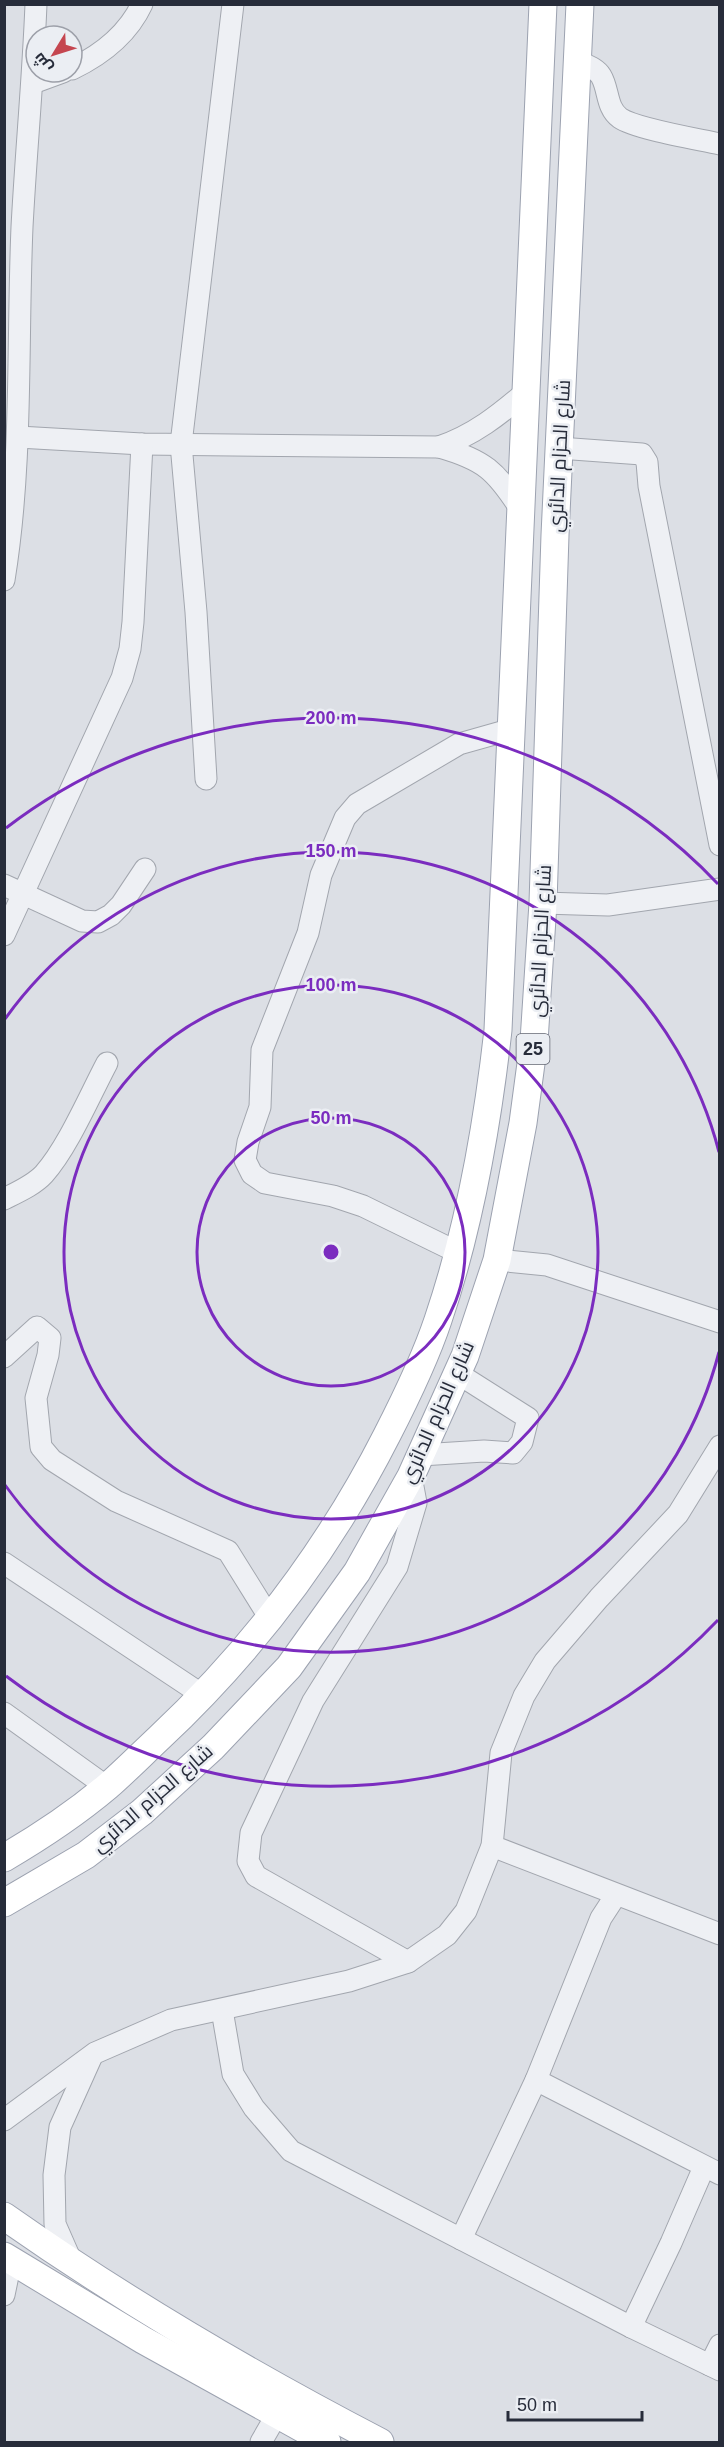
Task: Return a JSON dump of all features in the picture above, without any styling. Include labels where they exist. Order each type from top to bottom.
[{"type":"main road","name":"شارع الحزام الدائري","points":[[4,1858],[33,1841],[107,1787],[204,1696],[271,1620],[363,1482],[404,1403],[429,1342],[459,1253],[481,1153],[491,1094],[498,1030],[543,4]]},
{"type":"main road","name":"شارع الحزام الدائري","points":[[4,1903],[86,1855],[142,1812],[228,1731],[289,1667],[357,1572],[416,1465],[457,1373],[497,1260],[524,1123],[534,1041],[543,903],[559,448],[580,4]]},
{"type":"main road","points":[[4,2216],[74,2265],[230,2362],[380,2442]]},
{"type":"main road","points":[[8,2258],[143,2340],[276,2416],[327,2442]]},
{"type":"street","points":[[35,24],[36,4]]},
{"type":"street","points":[[84,62],[96,56],[125,31],[142,4]]},
{"type":"street","points":[[206,779],[196,612],[181,444],[233,4]]},
{"type":"street","points":[[578,61],[591,67],[602,77],[611,106],[620,118],[637,125],[720,144]]},
{"type":"street","points":[[4,580],[18,437],[13,226],[33,84]]},
{"type":"street","points":[[439,447],[488,424],[527,391]]},
{"type":"street","points":[[18,437],[142,444],[439,447],[466,455],[492,470],[521,510]]},
{"type":"street","points":[[4,935],[14,890],[122,678],[130,649],[133,622],[142,444]]},
{"type":"street","points":[[559,448],[642,454],[647,462],[649,486],[720,845]]},
{"type":"street","points":[[459,1253],[363,1206],[333,1196],[265,1183],[252,1174],[245,1160],[248,1142],[260,1107],[262,1050],[308,933],[321,875],[345,818],[357,804],[459,744],[512,729]]},
{"type":"street","points":[[14,890],[82,921],[98,922],[111,915],[121,905],[146,869]]},
{"type":"street","points":[[543,903],[608,905],[720,889]]},
{"type":"street","points":[[4,1199],[43,1175],[59,1153],[107,1063]]},
{"type":"street","points":[[497,1260],[547,1265],[720,1322]]},
{"type":"street","points":[[4,1357],[37,1326],[50,1338],[48,1355],[36,1398],[41,1447],[52,1460],[116,1501],[228,1551],[271,1620]]},
{"type":"street","points":[[408,1962],[256,1876],[248,1861],[251,1833],[313,1701],[397,1567],[416,1503],[416,1465],[484,1451],[513,1454],[522,1443],[528,1418],[457,1373]]},
{"type":"street","points":[[4,2120],[94,2053],[171,2020],[349,1982],[408,1962],[447,1935],[466,1911],[492,1846],[501,1753],[524,1696],[545,1661],[599,1598],[678,1514],[720,1446]]},
{"type":"street","points":[[4,1563],[204,1696]]},
{"type":"street","points":[[4,1713],[107,1787]]},
{"type":"street","points":[[492,1846],[720,1934]]},
{"type":"street","points":[[460,2239],[536,2080],[602,1918],[616,1895]]},
{"type":"street","points":[[222,2010],[233,2074],[254,2108],[291,2151],[715,2368],[720,2345]]},
{"type":"street","points":[[74,2265],[55,2224],[54,2175],[60,2127],[94,2053]]},
{"type":"street","points":[[536,2080],[712,2171],[671,2243],[631,2327]]},
{"type":"street","points":[[4,2295],[8,2258]]},
{"type":"street","points":[[261,2442],[276,2416]]}]
